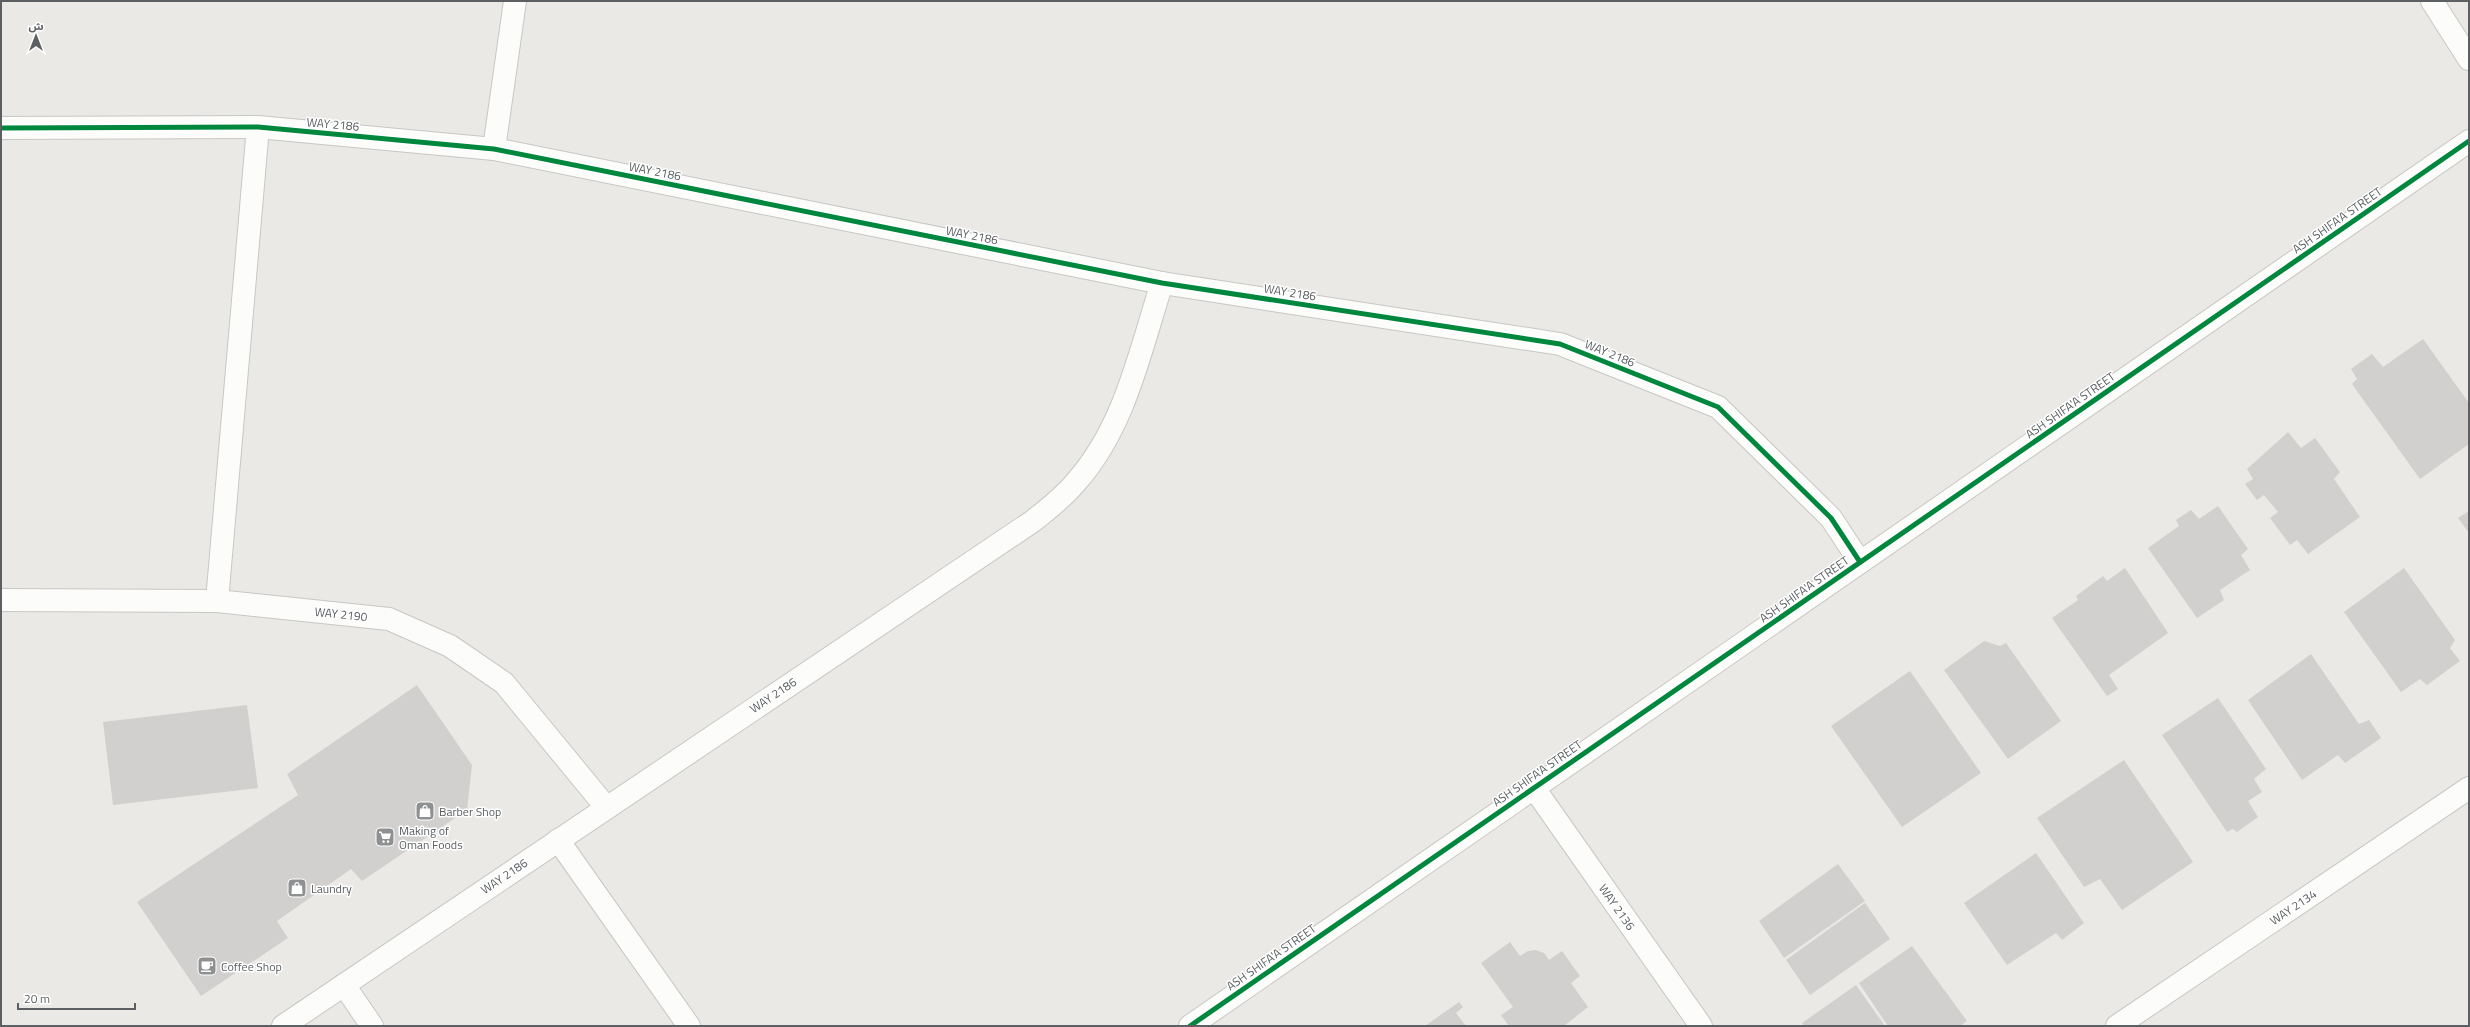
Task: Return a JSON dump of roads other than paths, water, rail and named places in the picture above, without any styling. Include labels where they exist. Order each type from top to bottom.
[{"type":"street","points":[[494,149],[515,1]]},
{"type":"street","points":[[2432,1],[2469,59]]},
{"type":"street","points":[[217,601],[258,127]]},
{"type":"street","name":"WAY 2186","points":[[1,128],[258,127],[494,149],[1162,283],[1560,344],[1718,407],[1831,518],[1860,562]]},
{"type":"street","name":"ASH SHIFA'A STREET","points":[[1190,1026],[2469,141]]},
{"type":"street","name":"WAY 2186","points":[[283,1026],[606,807],[1033,521],[1056,503],[1076,482],[1109,435],[1121,408],[1162,283]]},
{"type":"street","name":"WAY 2190","points":[[1,600],[217,601],[389,619],[450,646],[504,683],[606,807]]},
{"type":"street","name":"WAY 2136","points":[[1534,788],[1701,1026]]},
{"type":"street","name":"WAY 2134","points":[[2117,1026],[2469,788]]},
{"type":"street","points":[[558,840],[689,1026]]},
{"type":"street","points":[[344,985],[372,1026]]},
{"type":"place","name":"Barber Shop","points":[[425,811]]},
{"type":"place","name":"Making of Oman Foods","points":[[385,837]]},
{"type":"place","name":"Laundry","points":[[297,888]]},
{"type":"place","name":"Coffee Shop","points":[[207,966]]}]
